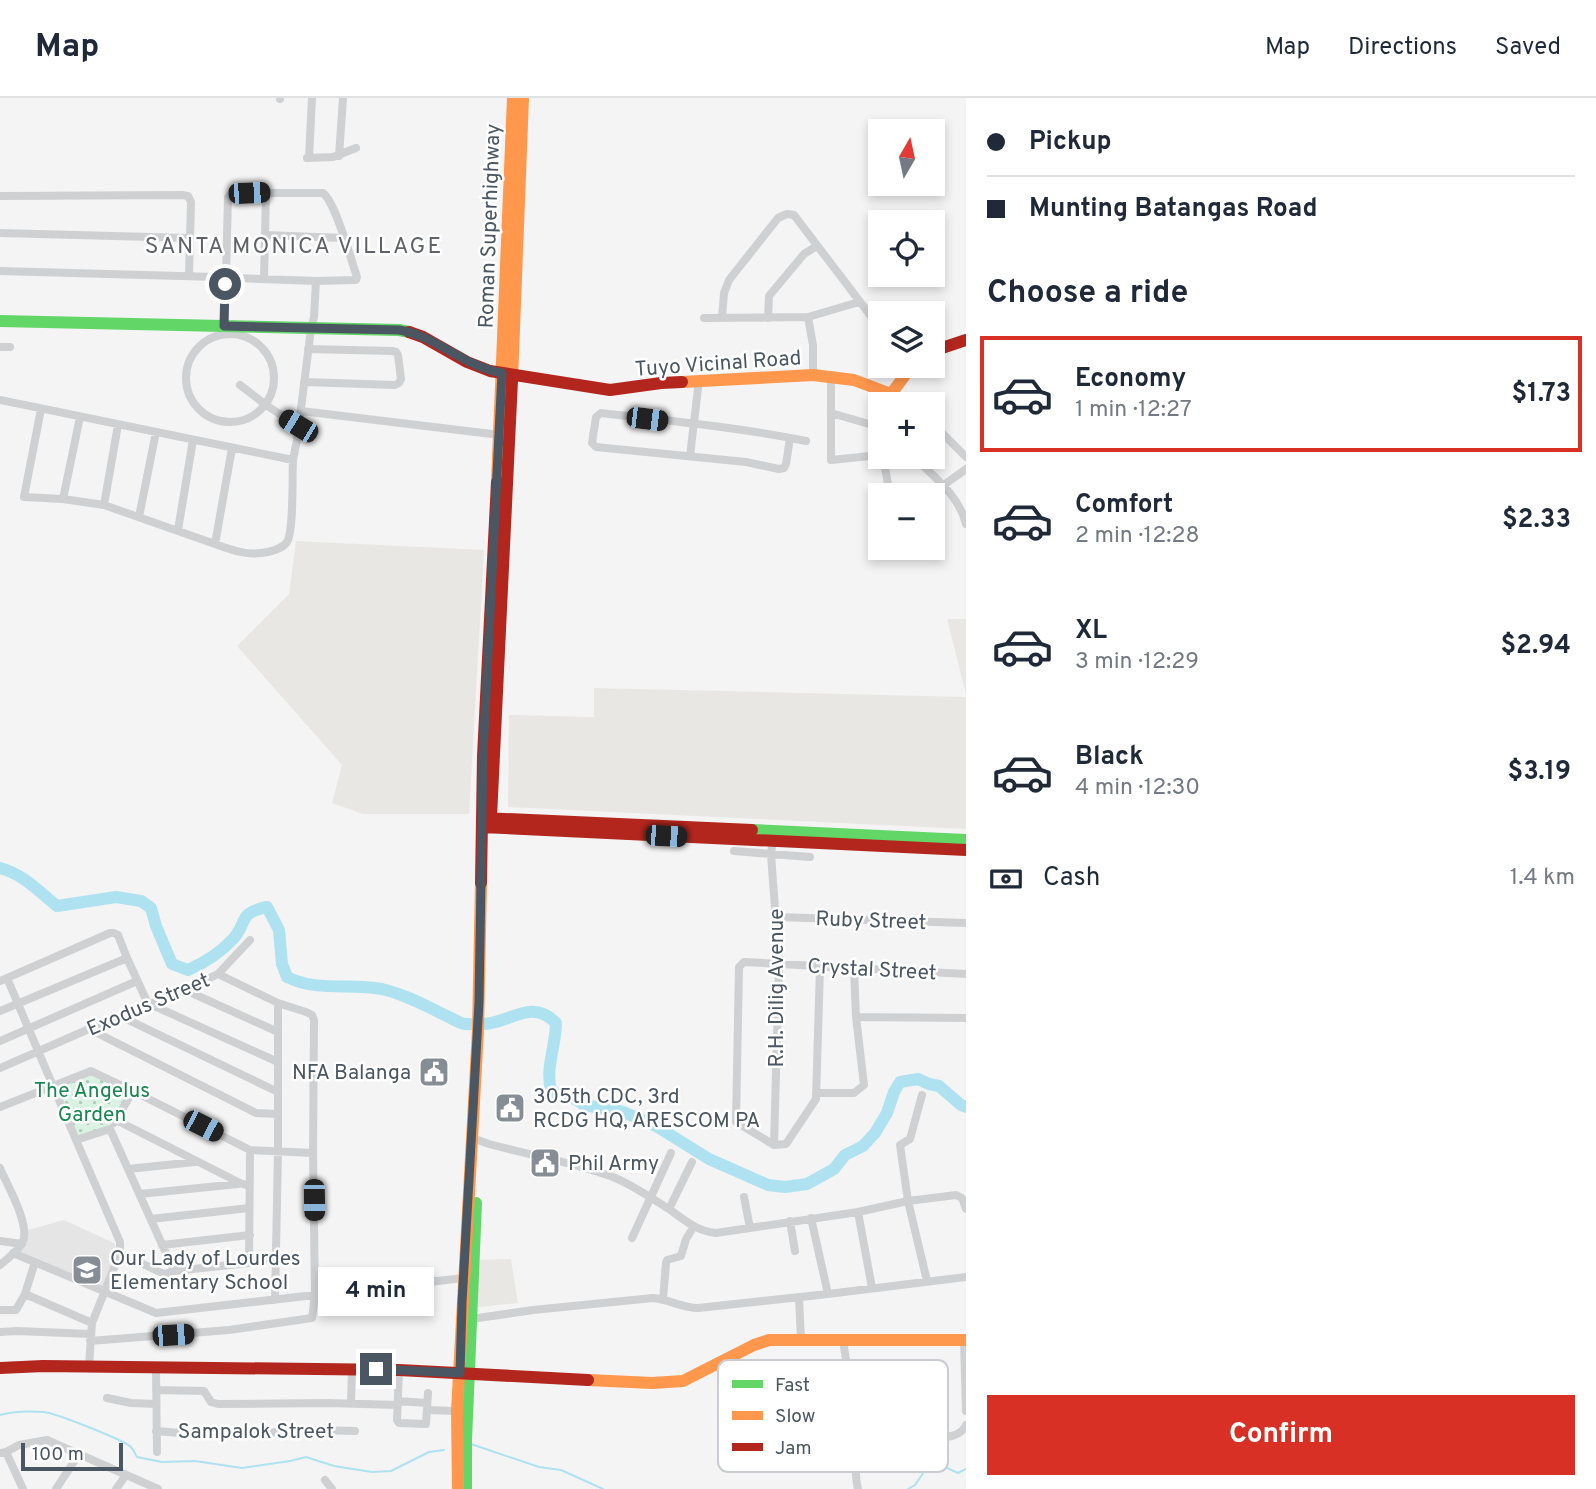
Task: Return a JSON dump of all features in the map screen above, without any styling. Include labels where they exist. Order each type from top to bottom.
[{"type":"main road","name":"Roman Superhighway","points":[[487,823],[483,756],[499,435],[507,373],[513,98]]},
{"type":"main road","name":"Roman Superhighway","points":[[458,1489],[457,1411],[465,1373],[471,1319],[487,823],[507,373],[523,98]]},
{"type":"main road","name":"Tuyo Vicinal Road","points":[[0,321],[399,330],[412,332],[467,362],[490,371],[610,390],[699,380],[813,375],[854,380],[886,392]]},
{"type":"main road","points":[[945,348],[966,340]]},
{"type":"main road","points":[[487,823],[773,842],[966,850]]},
{"type":"main road","points":[[773,842],[966,839]]},
{"type":"main road","name":"Roman Superhighway","points":[[466,1489],[464,1278],[481,1030]]},
{"type":"main road","points":[[724,1360],[767,1340],[965,1340]]},
{"type":"main road","points":[[0,1368],[89,1366],[399,1370],[640,1382],[682,1381],[718,1363]]},
{"type":"street","points":[[312,98],[306,158],[340,156],[356,148]]},
{"type":"street","points":[[340,156],[342,98]]},
{"type":"street","points":[[264,279],[266,192]]},
{"type":"street","points":[[266,192],[323,193],[330,201],[356,280],[232,278],[226,275],[228,197],[230,194],[266,192]]},
{"type":"street","points":[[0,196],[188,196],[191,199],[189,276]]},
{"type":"street","points":[[722,318],[724,293],[729,280],[778,218],[788,214],[794,215],[868,313]]},
{"type":"street","points":[[0,233],[189,238]]},
{"type":"street","points":[[265,235],[344,238]]},
{"type":"street","points":[[768,318],[769,296],[804,254],[817,246]]},
{"type":"street","points":[[0,271],[216,277],[225,284],[224,326]]},
{"type":"street","points":[[41,409],[24,498],[63,499],[104,505],[238,553],[258,554],[280,548],[286,543],[291,523],[293,460],[314,317],[316,281]]},
{"type":"street","points":[[704,318],[808,317],[859,302]]},
{"type":"street","points":[[808,317],[814,355],[813,375]]},
{"type":"street","points":[[221,334],[239,334],[254,341],[267,352],[274,368],[274,387],[266,405],[254,416],[237,423],[218,422],[202,414],[190,400],[185,383],[186,367],[194,351],[206,340],[221,334]]},
{"type":"street","points":[[0,347],[10,347]]},
{"type":"street","points":[[304,382],[395,385],[401,379],[396,352],[308,349]]},
{"type":"street","points":[[831,377],[831,460],[868,457]]},
{"type":"street","points":[[690,456],[699,380]]},
{"type":"street","points":[[240,385],[298,426]]},
{"type":"street","points":[[0,400],[293,460]]},
{"type":"street","points":[[301,411],[499,435]]},
{"type":"street","points":[[790,438],[786,464],[779,469],[746,462],[596,447],[592,443],[596,416],[601,413],[750,430],[806,441]]},
{"type":"street","points":[[831,413],[868,424]]},
{"type":"street","points":[[63,499],[80,417]]},
{"type":"street","points":[[104,505],[118,425]]},
{"type":"street","points":[[139,517],[156,432]]},
{"type":"street","points":[[945,436],[966,457]]},
{"type":"street","points":[[178,530],[193,440]]},
{"type":"street","points":[[215,544],[232,448]]},
{"type":"street","points":[[926,469],[940,483]]},
{"type":"street","points":[[945,485],[966,469]]},
{"type":"street","points":[[945,488],[963,509],[966,524]]},
{"type":"street","points":[[734,851],[773,842],[810,857]]},
{"type":"street","name":"R.H. Dilig Avenue","points":[[773,842],[779,964],[774,1144]]},
{"type":"street","name":"Ruby Street","points":[[777,917],[966,923]]},
{"type":"street","points":[[89,1366],[92,1322],[120,1253],[120,1242],[18,1003],[4,980],[114,933],[118,935],[150,1005],[278,1062]]},
{"type":"street","points":[[218,974],[250,940]]},
{"type":"street","points":[[0,1011],[127,958]]},
{"type":"street","name":"Crystal Street","points":[[774,1144],[736,1122],[739,967],[744,962],[966,974]]},
{"type":"street","points":[[774,1144],[786,1144],[815,1102],[820,967]]},
{"type":"street","points":[[816,1093],[854,1093],[864,1085],[856,1017],[854,969]]},
{"type":"street","name":"Exodus Street","points":[[0,1068],[218,974],[278,1003],[306,1012],[312,1015],[314,1020],[314,1315],[309,1320],[229,1330],[90,1337]]},
{"type":"street","points":[[0,1041],[137,981]]},
{"type":"street","points":[[185,990],[278,1032]]},
{"type":"street","points":[[275,1300],[278,1003]]},
{"type":"street","points":[[122,1017],[278,1092]]},
{"type":"street","points":[[856,1017],[966,1018]]},
{"type":"street","points":[[89,1030],[256,1113],[278,1114]]},
{"type":"street","points":[[0,1107],[91,1071],[250,1150],[313,1153]]},
{"type":"street","points":[[76,1140],[110,1129],[133,1090]]},
{"type":"street","points":[[922,1095],[910,1139],[900,1145],[908,1201],[927,1281]]},
{"type":"street","points":[[116,1120],[245,1185]]},
{"type":"street","points":[[110,1129],[174,1272]]},
{"type":"street","points":[[478,1140],[615,1178],[669,1209],[694,1227],[716,1233],[956,1195],[962,1198],[966,1209]]},
{"type":"street","points":[[249,1262],[249,1208],[245,1185],[250,1150]]},
{"type":"street","points":[[632,1238],[671,1153]]},
{"type":"street","points":[[128,1169],[197,1161]]},
{"type":"street","points":[[669,1209],[692,1162]]},
{"type":"street","points":[[0,1168],[25,1233],[22,1244],[0,1265]]},
{"type":"street","points":[[140,1194],[245,1185]]},
{"type":"street","points":[[744,1197],[750,1227]]},
{"type":"street","points":[[151,1219],[249,1208]]},
{"type":"street","points":[[858,1212],[872,1288]]},
{"type":"street","points":[[811,1218],[828,1294]]},
{"type":"street","points":[[790,1221],[796,1251]]},
{"type":"street","points":[[663,1300],[667,1260],[681,1256],[686,1239],[694,1227]]},
{"type":"street","points":[[162,1245],[250,1235]]},
{"type":"street","points":[[0,1241],[22,1244]]},
{"type":"street","points":[[13,1253],[156,1313],[464,1278]]},
{"type":"street","points":[[120,1253],[164,1274],[277,1257]]},
{"type":"street","points":[[0,1310],[16,1310],[25,1294],[36,1262]]},
{"type":"street","points":[[471,1319],[653,1298],[698,1308],[966,1276]]},
{"type":"street","points":[[25,1294],[92,1322]]},
{"type":"street","points":[[799,1297],[801,1340]]},
{"type":"street","points":[[0,1332],[90,1337]]},
{"type":"street","points":[[843,1340],[846,1360]]},
{"type":"street","points":[[965,1340],[966,1411]]},
{"type":"street","points":[[156,1367],[157,1452]]},
{"type":"street","points":[[351,1403],[352,1369]]},
{"type":"street","points":[[399,1370],[397,1420],[402,1424],[426,1424],[428,1393]]},
{"type":"street","points":[[156,1390],[204,1391],[211,1402],[218,1404],[398,1403],[457,1411]]},
{"type":"street","points":[[107,1398],[156,1404]]},
{"type":"street","points":[[948,1436],[958,1435],[966,1425]]},
{"type":"street","name":"Sampalok Street","points":[[156,1431],[217,1436],[309,1430],[355,1431]]},
{"type":"street","points":[[23,1489],[3,1452],[19,1445],[47,1440],[158,1489]]},
{"type":"street","points":[[56,1489],[79,1454]]},
{"type":"street","points":[[116,1489],[126,1475]]},
{"type":"street","points":[[325,1480],[332,1489]]},
{"type":"shaded area","points":[[296,541],[484,550],[469,814],[363,814],[332,803],[342,765],[237,646],[289,594]]},
{"type":"shaded area","points":[[947,619],[966,619],[966,694]]},
{"type":"shaded area","points":[[594,688],[966,697],[966,829],[508,807],[509,715],[594,717]]},
{"type":"shaded area","name":"Our Lady of Lourdes Elementary School","points":[[64,1220],[114,1243],[118,1252],[104,1288],[20,1252],[28,1230]]},
{"type":"shaded area","points":[[511,1259],[518,1303],[472,1308],[473,1260]]},
{"type":"green space","name":"The Angelus Garden","points":[[91,1072],[131,1091],[110,1127],[79,1139],[56,1086]]},
{"type":"waterway","points":[[0,868],[24,879],[57,906],[116,897],[141,901],[151,908],[172,964],[188,970],[212,957],[228,944],[251,912],[267,907],[279,930],[282,964],[287,977],[298,982],[382,989],[407,997],[466,1024],[492,1023],[520,1014],[538,1012],[556,1023],[549,1074],[551,1090],[559,1095],[572,1097],[584,1105],[623,1112],[656,1126],[709,1159],[768,1185],[785,1187],[807,1184],[834,1169],[845,1155],[863,1146],[875,1133],[900,1082],[918,1079],[939,1086],[966,1107]]},
{"type":"waterway","points":[[0,1415],[27,1411],[51,1414],[126,1444],[137,1457],[162,1462],[195,1461],[242,1468],[306,1457],[334,1466],[372,1472],[391,1471],[429,1452],[444,1450]]},
{"type":"waterway","points":[[471,1444],[539,1467],[561,1470],[603,1489]]},
{"type":"waterway","points":[[948,1468],[958,1473],[966,1469]]},
{"type":"waterway","points":[[908,1489],[915,1485],[924,1472]]},
{"type":"traffic: fast","points":[[0,321],[409,332]]},
{"type":"traffic: fast","points":[[752,830],[966,840]]},
{"type":"traffic: fast","points":[[466,1489],[476,1203]]},
{"type":"traffic: slow","points":[[497,482],[513,98]]},
{"type":"traffic: slow","points":[[512,380],[523,98]]},
{"type":"traffic: slow","points":[[682,382],[813,375],[854,380],[891,394],[903,378]]},
{"type":"traffic: slow","points":[[458,1489],[457,1411],[478,1030],[481,883]]},
{"type":"traffic: slow","points":[[724,1360],[769,1340],[966,1340]]},
{"type":"traffic: slow","points":[[588,1380],[652,1383],[683,1381],[718,1363]]},
{"type":"traffic: jam","points":[[409,332],[490,371],[610,390],[682,382]]},
{"type":"traffic: jam","points":[[945,347],[966,340]]},
{"type":"traffic: jam","points":[[491,817],[512,380]]},
{"type":"traffic: jam","points":[[481,883],[483,756],[497,482]]},
{"type":"traffic: jam","points":[[483,818],[752,830]]},
{"type":"traffic: jam","points":[[482,827],[966,850]]},
{"type":"traffic: jam","points":[[0,1368],[43,1366],[399,1370],[588,1380]]},
{"type":"place","name":"NFA Balanga","points":[[434,1072]]},
{"type":"place","name":"305th CDC, 3rd RCDG HQ, ARESCOM PA","points":[[510,1108]]},
{"type":"place","name":"Phil Army","points":[[545,1163]]},
{"type":"place","name":"Our Lady of Lourdes Elementary School","points":[[87,1270]]},
{"type":"district","name":"SANTA MONICA VILLAGE","points":[[294,245]]},
{"type":"route","points":[[225,284],[224,326],[412,332],[467,362],[502,373],[483,756],[479,1002],[460,1373],[376,1369]]}]
